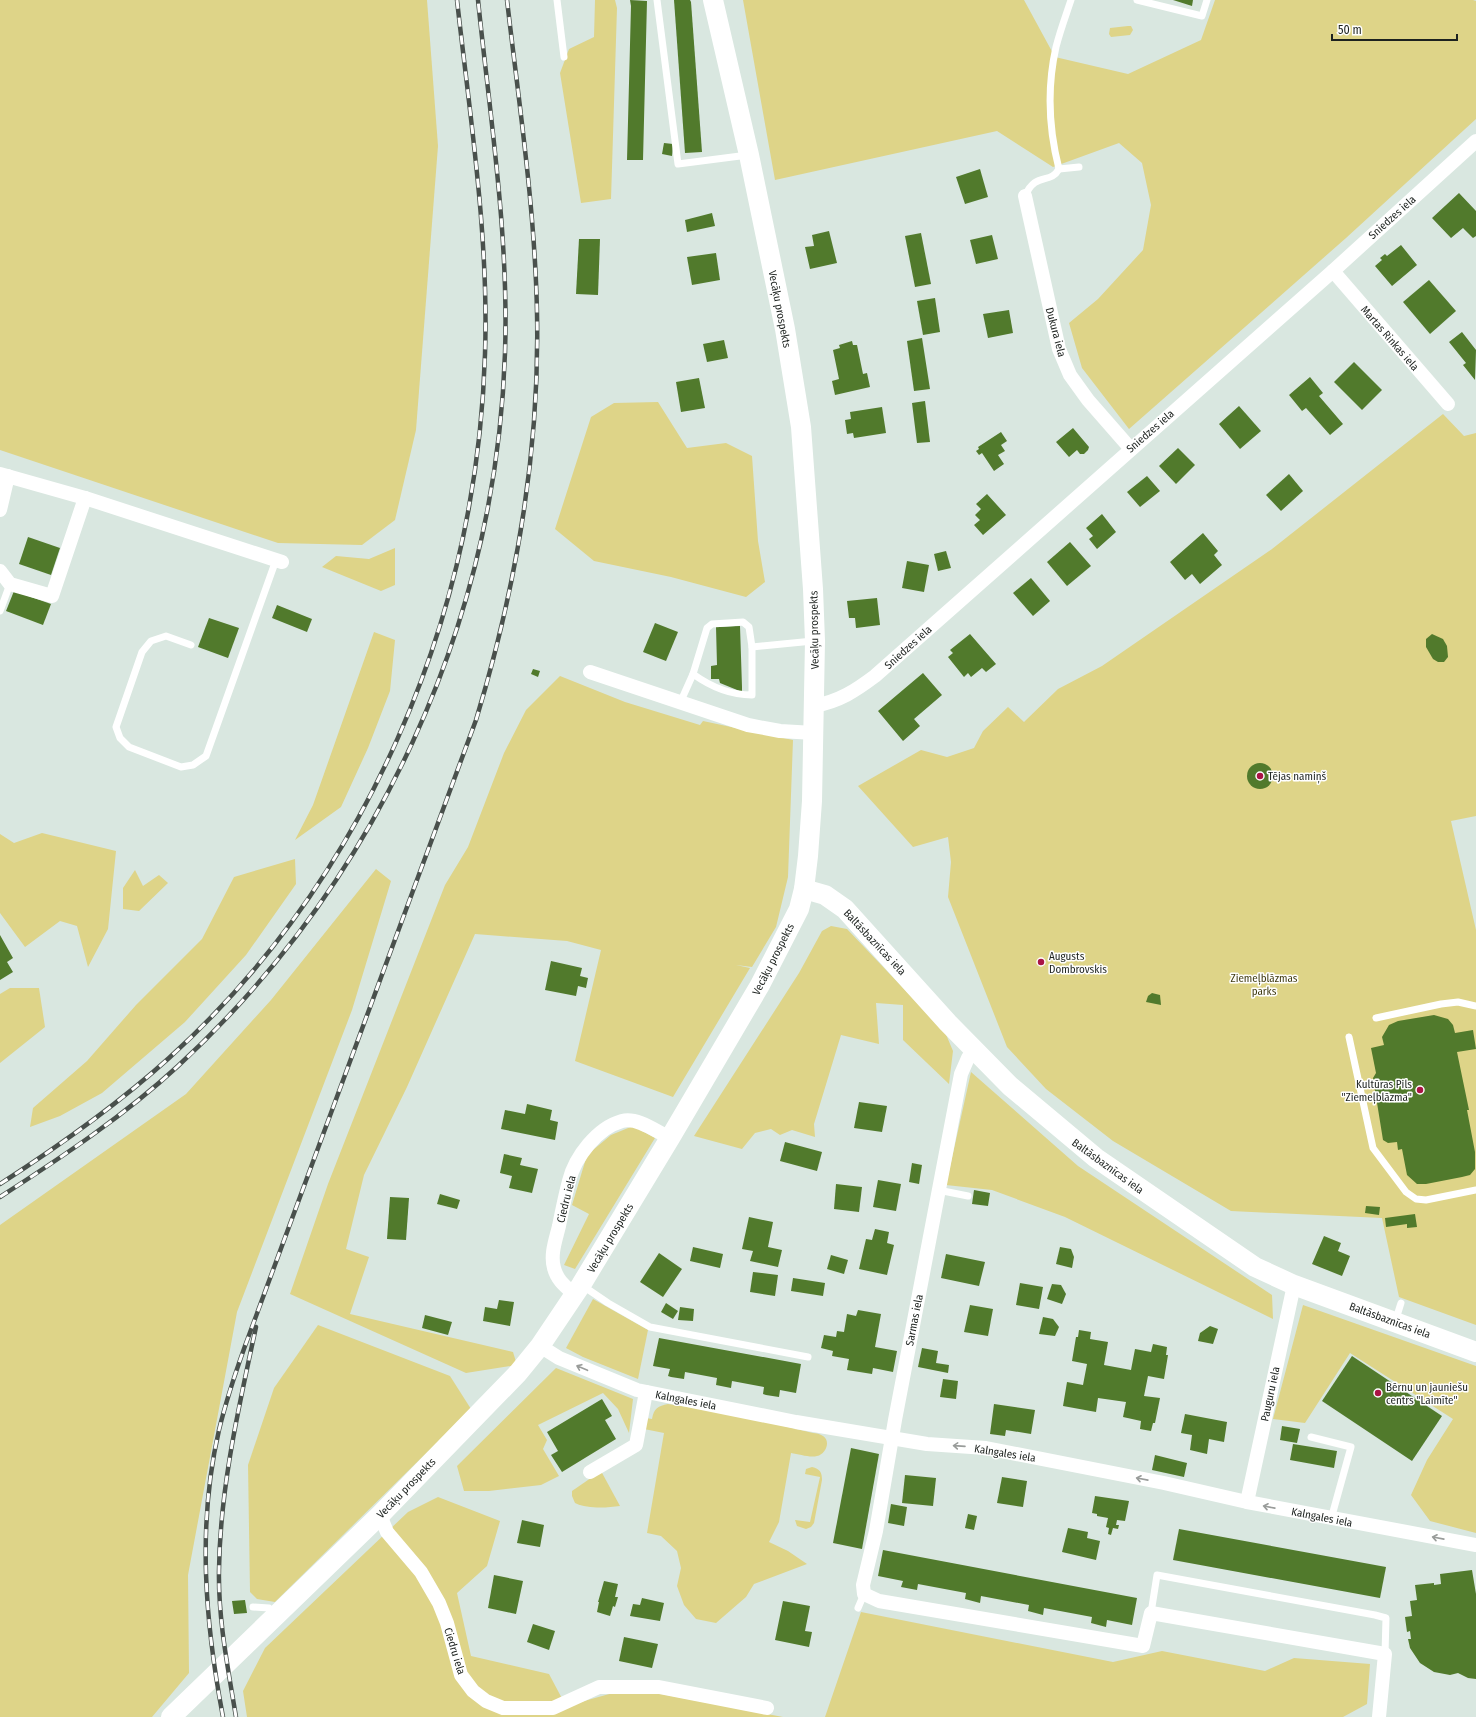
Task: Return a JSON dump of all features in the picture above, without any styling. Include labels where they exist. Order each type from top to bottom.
[{"type":"main road","name":"Vecāķu prospekts","points":[[171,1717],[380,1515],[518,1373],[540,1346],[578,1289],[670,1138],[760,985],[798,910],[804,889],[812,801],[815,640],[813,589],[801,427],[785,329],[749,155],[713,0]]},
{"type":"main road","name":"Baltāsbaznīcas iela","points":[[804,889],[825,895],[837,902],[855,917],[974,1050],[1010,1086],[1096,1158],[1238,1256],[1255,1267],[1294,1285],[1476,1352]]},
{"type":"street","name":"Sniedzes iela","points":[[814,706],[842,698],[875,676],[1130,448],[1332,271],[1476,141]]},
{"type":"street","name":"Dukura iela","points":[[1025,196],[1061,355],[1070,375],[1088,400],[1130,448]]},
{"type":"street","name":"Martas Rinkas iela","points":[[1332,271],[1448,404]]},
{"type":"street","points":[[0,510],[4,475],[85,498],[278,561]]},
{"type":"street","points":[[0,571],[10,584],[52,596],[85,498]]},
{"type":"street","points":[[590,672],[748,725],[780,731],[814,732]]},
{"type":"street","name":"Sarmas iela","points":[[864,1594],[863,1585],[876,1531],[895,1420],[961,1074],[968,1058],[974,1050]]},
{"type":"street","name":"Ciedru iela","points":[[578,1289],[560,1282],[554,1268],[553,1251],[569,1180],[586,1148],[600,1134],[623,1121],[642,1124],[670,1138]]},
{"type":"street","name":"Pauguru iela","points":[[1247,1502],[1294,1285]]},
{"type":"street","name":"Kalngales iela","points":[[540,1346],[559,1358],[617,1383],[646,1392],[796,1422],[927,1444],[986,1448],[1331,1519],[1476,1545]]},
{"type":"street","points":[[590,1472],[636,1445],[646,1392]]},
{"type":"street","name":"Ciedru iela","points":[[380,1515],[387,1532],[420,1572],[439,1603],[447,1623],[461,1675],[473,1691],[486,1701],[503,1708],[553,1708],[599,1687],[653,1687],[767,1708]]},
{"type":"street","points":[[864,1594],[879,1601],[1143,1646],[1151,1613],[1385,1654],[1379,1717]]},
{"type":"lane","points":[[557,0],[564,57]]},
{"type":"lane","points":[[657,0],[678,164],[749,155]]},
{"type":"lane","points":[[1059,169],[1054,150],[1050,108],[1052,79],[1056,47],[1071,0]]},
{"type":"lane","points":[[1137,0],[1202,16],[1207,0]]},
{"type":"lane","points":[[1025,196],[1029,186],[1036,180],[1052,177],[1059,169],[1080,167]]},
{"type":"lane","points":[[191,645],[166,636],[151,641],[142,652],[116,727],[120,738],[129,747],[181,767],[193,765],[206,756],[278,561]]},
{"type":"lane","points":[[0,611],[10,584]]},
{"type":"lane","points":[[680,703],[692,674],[707,628],[712,624],[743,622],[749,627],[752,648],[752,694],[737,695],[716,688],[692,674]]},
{"type":"lane","points":[[752,648],[815,640]]},
{"type":"lane","points":[[1376,1018],[1441,1004],[1458,1002],[1476,1006]]},
{"type":"lane","points":[[1349,1036],[1373,1148],[1406,1192],[1416,1199],[1426,1200],[1476,1190]]},
{"type":"lane","points":[[938,1190],[968,1196]]},
{"type":"lane","points":[[578,1289],[608,1302],[650,1326],[808,1358]]},
{"type":"lane","points":[[1395,1322],[1401,1303]]},
{"type":"lane","points":[[1311,1437],[1351,1448],[1331,1519]]},
{"type":"lane","points":[[1151,1613],[1157,1575],[1386,1618],[1385,1654]]},
{"type":"lane","points":[[858,1608],[864,1594]]},
{"type":"lane","points":[[253,1607],[269,1608],[276,1616]]},
{"type":"green space","points":[[0,0],[427,0],[438,146],[416,430],[395,520],[362,545],[278,543],[0,450]]},
{"type":"green space","points":[[595,0],[615,0],[617,8],[611,199],[581,203],[560,73],[569,49],[594,37]]},
{"type":"green space","points":[[743,0],[1024,0],[1055,57],[1128,74],[1201,40],[1215,0],[1473,0],[1476,1],[1476,119],[1346,238],[1129,429],[1082,368],[1069,323],[1098,299],[1143,250],[1151,205],[1142,163],[1119,143],[1053,167],[997,131],[775,180]]},
{"type":"green space","points":[[1131,26],[1133,30],[1130,35],[1111,37],[1109,34],[1110,28]]},
{"type":"green space","points":[[658,402],[687,448],[726,443],[752,456],[758,541],[765,582],[746,597],[671,577],[594,561],[555,529],[591,417],[614,403]]},
{"type":"green space","name":"Ziemeļblāzmas parks","points":[[1443,414],[1464,436],[1476,433],[1476,816],[1451,821],[1476,930],[1476,1325],[1399,1297],[1382,1218],[1231,1211],[1113,1141],[1046,1089],[1007,1047],[948,897],[951,862],[948,837],[913,847],[858,786],[921,750],[947,757],[974,748],[983,731],[1008,707],[1024,722],[1058,689],[1102,666],[1272,549]]},
{"type":"green space","points":[[395,548],[395,585],[381,591],[322,567],[336,556],[369,559]]},
{"type":"green space","points":[[374,632],[395,640],[390,691],[368,748],[341,807],[295,840],[313,805]]},
{"type":"green space","points":[[560,676],[625,702],[700,725],[703,721],[793,740],[788,877],[776,927],[752,967],[736,965],[750,968],[673,1097],[575,1061],[601,950],[567,941],[475,934],[407,1087],[364,1175],[346,1249],[369,1257],[350,1314],[513,1352],[517,1365],[466,1373],[290,1294],[328,1184],[445,885],[468,847],[504,753],[526,710]]},
{"type":"green space","points":[[42,833],[116,851],[108,929],[88,967],[77,926],[60,921],[25,947],[0,913],[0,834],[14,843]]},
{"type":"green space","points":[[295,859],[296,884],[246,955],[185,1022],[102,1093],[60,1116],[30,1127],[33,1108],[87,1061],[136,1005],[202,939],[234,877]]},
{"type":"green space","points":[[376,869],[391,881],[352,1010],[237,1312],[188,1575],[189,1673],[152,1717],[0,1717],[0,1225],[186,1094],[271,1000]]},
{"type":"green space","points":[[135,870],[143,886],[159,875],[168,883],[139,911],[123,909],[123,888]]},
{"type":"green space","points":[[831,926],[847,929],[945,1032],[953,1051],[949,1084],[903,1040],[903,1005],[876,1003],[879,1044],[841,1035],[814,1124],[815,1137],[792,1130],[780,1135],[771,1129],[755,1133],[742,1149],[694,1136],[799,973],[822,931]]},
{"type":"green space","points":[[10,988],[39,988],[45,1027],[0,1063],[0,994]]},
{"type":"green space","points":[[971,1072],[1078,1166],[1272,1295],[1273,1319],[1065,1217],[992,1190],[946,1185]]},
{"type":"green space","points":[[633,1126],[655,1138],[575,1269],[564,1265],[589,1214],[572,1205],[587,1155],[611,1135]]},
{"type":"green space","points":[[593,1299],[648,1330],[638,1379],[583,1357],[566,1348]]},
{"type":"green space","points":[[1303,1305],[1476,1366],[1476,1533],[1430,1521],[1411,1495],[1427,1460],[1453,1419],[1350,1353],[1305,1423],[1273,1419]]},
{"type":"green space","points":[[318,1325],[450,1376],[471,1409],[275,1602],[257,1599],[250,1592],[248,1465],[274,1388]]},
{"type":"green space","points":[[556,1368],[633,1399],[629,1433],[618,1409],[603,1393],[538,1425],[547,1440],[543,1449],[559,1476],[541,1485],[489,1491],[464,1491],[457,1466]]},
{"type":"green space","points":[[668,1404],[734,1414],[818,1434],[823,1436],[827,1441],[823,1453],[817,1456],[791,1453],[779,1522],[769,1542],[788,1551],[807,1564],[754,1584],[746,1597],[716,1623],[696,1619],[684,1605],[677,1586],[681,1568],[677,1551],[661,1536],[647,1533],[664,1433],[644,1429],[646,1418],[652,1419],[657,1408]]},
{"type":"green space","points":[[812,1467],[820,1471],[822,1480],[814,1523],[811,1527],[806,1529],[797,1526],[795,1520],[810,1522],[820,1477],[805,1474],[806,1469]]},
{"type":"green space","points":[[601,1471],[620,1506],[603,1508],[575,1503],[572,1496],[572,1491]]},
{"type":"green space","points":[[438,1497],[500,1521],[487,1566],[457,1593],[471,1656],[549,1674],[566,1706],[613,1693],[656,1693],[783,1717],[247,1717],[243,1691],[265,1648],[408,1512]]},
{"type":"green space","points":[[861,1612],[1113,1662],[1162,1651],[1265,1671],[1294,1658],[1370,1664],[1367,1704],[1343,1717],[825,1717]]},
{"type":"building","points":[[630,0],[647,1],[643,160],[627,160]]},
{"type":"building","points":[[674,0],[690,0],[691,2],[702,152],[685,153]]},
{"type":"building","points":[[1173,0],[1193,0],[1192,6]]},
{"type":"building","points":[[664,143],[673,144],[672,156],[662,154]]},
{"type":"building","points":[[980,169],[988,197],[965,204],[956,177]]},
{"type":"building","points":[[1459,193],[1476,211],[1476,236],[1473,238],[1463,228],[1451,238],[1432,218]]},
{"type":"building","points":[[712,213],[715,226],[687,232],[685,220]]},
{"type":"building","points":[[829,231],[837,263],[810,269],[805,247],[814,246],[812,235]]},
{"type":"building","points":[[921,233],[931,284],[915,287],[905,236]]},
{"type":"building","points":[[992,235],[998,259],[976,264],[970,240]]},
{"type":"building","points":[[579,239],[600,239],[598,295],[576,294]]},
{"type":"building","points":[[1401,245],[1417,265],[1392,286],[1375,266],[1382,260],[1380,258],[1385,254],[1387,256]]},
{"type":"building","points":[[716,253],[720,280],[692,285],[687,257]]},
{"type":"building","points":[[1429,280],[1456,311],[1430,334],[1403,302]]},
{"type":"building","points":[[935,298],[940,332],[923,335],[917,301]]},
{"type":"building","points":[[1009,310],[1013,333],[988,338],[983,314]]},
{"type":"building","points":[[1462,332],[1476,350],[1475,380],[1463,365],[1466,363],[1449,342]]},
{"type":"building","points":[[922,338],[930,389],[914,391],[907,341]]},
{"type":"building","points":[[724,340],[728,358],[707,362],[703,344]]},
{"type":"building","points":[[852,341],[853,345],[857,345],[863,374],[867,373],[870,387],[835,395],[832,381],[839,379],[833,350],[840,348],[839,345]]},
{"type":"building","points":[[1354,362],[1382,390],[1362,410],[1334,382]]},
{"type":"building","points":[[1310,377],[1323,393],[1319,396],[1343,424],[1330,435],[1306,408],[1302,411],[1289,395]]},
{"type":"building","points":[[699,378],[705,408],[681,412],[676,382]]},
{"type":"building","points":[[925,401],[930,442],[917,443],[912,403]]},
{"type":"building","points":[[1239,406],[1261,431],[1240,449],[1219,424]]},
{"type":"building","points":[[882,407],[886,433],[854,438],[853,433],[847,434],[845,420],[851,419],[850,412]]},
{"type":"building","points":[[1073,428],[1089,447],[1084,454],[1080,454],[1077,450],[1069,457],[1056,442]]},
{"type":"building","points":[[1001,432],[1007,441],[1001,445],[1005,451],[998,455],[1004,464],[994,471],[982,453],[979,455],[976,451],[979,449],[978,447]]},
{"type":"building","points":[[1178,448],[1195,465],[1176,484],[1159,466]]},
{"type":"building","points":[[1289,474],[1303,491],[1281,511],[1266,495]]},
{"type":"building","points":[[1147,476],[1160,491],[1140,507],[1127,492]]},
{"type":"building","points":[[987,494],[1006,515],[983,535],[974,525],[980,520],[975,515],[981,509],[976,504]]},
{"type":"building","points":[[1102,514],[1116,532],[1097,549],[1089,539],[1093,536],[1086,528]]},
{"type":"building","points":[[1203,533],[1218,551],[1214,555],[1222,565],[1200,584],[1192,574],[1185,580],[1170,562]]},
{"type":"building","points":[[28,537],[60,548],[51,575],[19,564]]},
{"type":"building","points":[[1070,542],[1091,566],[1067,586],[1047,562]]},
{"type":"building","points":[[946,551],[951,568],[938,571],[934,554]]},
{"type":"building","points":[[907,561],[929,565],[924,592],[902,588]]},
{"type":"building","points":[[1031,578],[1050,601],[1033,616],[1013,593]]},
{"type":"building","points":[[14,591],[51,604],[43,625],[6,611]]},
{"type":"building","points":[[877,598],[880,625],[856,628],[855,618],[849,618],[847,601]]},
{"type":"building","points":[[277,605],[312,619],[307,632],[272,618]]},
{"type":"building","points":[[209,618],[239,628],[228,658],[198,647]]},
{"type":"building","points":[[655,623],[678,632],[666,661],[643,652]]},
{"type":"building","points":[[740,626],[742,692],[720,683],[719,679],[711,679],[711,666],[717,665],[716,627]]},
{"type":"building","points":[[970,634],[996,664],[986,672],[982,668],[971,677],[968,673],[964,677],[948,657],[953,653],[950,650]]},
{"type":"building","points":[[1432,634],[1443,639],[1447,646],[1448,657],[1444,662],[1438,662],[1433,659],[1426,647],[1426,639]]},
{"type":"building","points":[[533,669],[540,671],[538,677],[531,674]]},
{"type":"building","points":[[923,673],[942,695],[914,719],[920,726],[903,741],[878,711]]},
{"type":"building","name":"Tējas namiņš","points":[[1260,763],[1269,767],[1273,776],[1269,785],[1260,789],[1251,785],[1247,776],[1251,767]]},
{"type":"building","points":[[0,935],[13,958],[7,962],[13,972],[0,980]]},
{"type":"building","points":[[551,961],[582,968],[580,976],[588,978],[586,988],[578,986],[576,996],[545,990]]},
{"type":"building","points":[[1152,993],[1160,995],[1161,1005],[1146,1002],[1148,996]]},
{"type":"building","name":"Kultūras Pils \"Ziemeļblāzma\"","points":[[1434,1015],[1448,1019],[1453,1025],[1455,1033],[1473,1030],[1476,1049],[1457,1052],[1469,1110],[1467,1110],[1475,1152],[1475,1169],[1470,1175],[1426,1184],[1417,1184],[1407,1175],[1402,1149],[1398,1150],[1397,1142],[1388,1143],[1383,1140],[1373,1078],[1376,1073],[1371,1048],[1384,1045],[1382,1037],[1389,1025],[1398,1021]]},
{"type":"building","points":[[859,1102],[887,1106],[882,1132],[854,1128]]},
{"type":"building","points":[[527,1104],[552,1110],[550,1120],[558,1122],[555,1140],[501,1129],[505,1110],[525,1114]]},
{"type":"building","points":[[785,1142],[822,1152],[817,1171],[780,1161]]},
{"type":"building","points":[[504,1154],[522,1158],[520,1165],[538,1169],[532,1193],[509,1188],[512,1176],[500,1173]]},
{"type":"building","points":[[912,1163],[922,1165],[919,1184],[909,1182]]},
{"type":"building","points":[[878,1180],[901,1184],[896,1211],[873,1207]]},
{"type":"building","points":[[836,1184],[862,1187],[859,1212],[834,1209]]},
{"type":"building","points":[[974,1190],[990,1193],[988,1206],[972,1204]]},
{"type":"building","points":[[440,1194],[460,1200],[457,1209],[437,1204]]},
{"type":"building","points":[[390,1197],[409,1198],[406,1240],[387,1239]]},
{"type":"building","points":[[1366,1206],[1380,1207],[1379,1215],[1365,1213]]},
{"type":"building","points":[[1415,1214],[1417,1227],[1407,1228],[1407,1224],[1386,1227],[1385,1218]]},
{"type":"building","points":[[749,1217],[773,1222],[768,1247],[782,1250],[778,1267],[750,1261],[753,1251],[742,1249]]},
{"type":"building","points":[[875,1229],[889,1232],[887,1243],[894,1245],[887,1275],[859,1269],[866,1239],[872,1240]]},
{"type":"building","points":[[1324,1236],[1341,1243],[1338,1251],[1350,1256],[1342,1276],[1312,1264]]},
{"type":"building","points":[[693,1247],[723,1254],[720,1268],[690,1261]]},
{"type":"building","points":[[1060,1247],[1071,1249],[1074,1257],[1072,1268],[1056,1264]]},
{"type":"building","points":[[659,1253],[682,1269],[663,1297],[640,1282]]},
{"type":"building","points":[[946,1254],[985,1262],[979,1286],[941,1278]]},
{"type":"building","points":[[831,1255],[848,1260],[844,1274],[827,1269]]},
{"type":"building","points":[[753,1272],[778,1275],[775,1296],[750,1292]]},
{"type":"building","points":[[793,1278],[825,1283],[823,1296],[791,1291]]},
{"type":"building","points":[[1020,1283],[1043,1287],[1039,1309],[1016,1305]]},
{"type":"building","points":[[1052,1284],[1061,1285],[1066,1294],[1062,1304],[1047,1299]]},
{"type":"building","points":[[499,1300],[514,1302],[510,1326],[483,1321],[485,1307],[497,1309]]},
{"type":"building","points":[[666,1303],[678,1311],[673,1319],[661,1312]]},
{"type":"building","points":[[970,1305],[993,1309],[988,1336],[964,1332]]},
{"type":"building","points":[[680,1307],[694,1309],[693,1321],[678,1320]]},
{"type":"building","points":[[858,1310],[881,1314],[875,1347],[897,1351],[893,1372],[873,1368],[872,1374],[847,1370],[849,1359],[832,1356],[833,1351],[821,1348],[824,1335],[836,1337],[837,1331],[844,1332],[847,1314],[856,1316]]},
{"type":"building","points":[[425,1315],[452,1322],[448,1335],[422,1328]]},
{"type":"building","points":[[1043,1317],[1053,1319],[1059,1327],[1055,1336],[1039,1334]]},
{"type":"building","points":[[1210,1326],[1218,1329],[1213,1344],[1198,1341],[1200,1333]]},
{"type":"building","points":[[1079,1330],[1091,1332],[1090,1339],[1108,1342],[1104,1365],[1131,1370],[1135,1349],[1151,1352],[1153,1344],[1167,1347],[1166,1355],[1168,1355],[1164,1379],[1148,1376],[1144,1396],[1160,1398],[1155,1423],[1153,1423],[1151,1431],[1140,1429],[1141,1421],[1123,1417],[1126,1402],[1098,1398],[1096,1412],[1063,1406],[1067,1382],[1083,1385],[1087,1364],[1072,1361],[1076,1337],[1078,1337]]},
{"type":"building","points":[[659,1338],[801,1364],[796,1393],[780,1390],[779,1397],[766,1395],[763,1394],[764,1387],[732,1381],[731,1388],[716,1385],[717,1378],[685,1372],[684,1379],[668,1376],[670,1369],[653,1366]]},
{"type":"building","points":[[922,1348],[938,1351],[936,1363],[949,1365],[948,1373],[918,1367]]},
{"type":"building","points":[[1352,1356],[1442,1416],[1412,1461],[1322,1401]]},
{"type":"building","points":[[943,1379],[958,1381],[956,1399],[940,1397]]},
{"type":"building","points":[[602,1399],[612,1416],[605,1420],[616,1439],[562,1472],[551,1455],[558,1451],[547,1432]]},
{"type":"building","points":[[994,1404],[1035,1410],[1031,1434],[1006,1430],[1005,1436],[990,1434]]},
{"type":"building","points":[[1185,1414],[1227,1422],[1224,1442],[1209,1439],[1207,1454],[1190,1450],[1192,1435],[1181,1433]]},
{"type":"building","points":[[1282,1426],[1300,1429],[1297,1443],[1280,1440]]},
{"type":"building","points":[[1293,1444],[1337,1451],[1334,1468],[1290,1460]]},
{"type":"building","points":[[851,1448],[879,1454],[862,1549],[833,1543]]},
{"type":"building","points":[[1155,1455],[1187,1463],[1184,1477],[1152,1470]]},
{"type":"building","points":[[905,1475],[936,1478],[933,1506],[902,1503]]},
{"type":"building","points":[[1002,1477],[1027,1481],[1023,1507],[997,1503]]},
{"type":"building","points":[[1095,1496],[1129,1501],[1125,1521],[1117,1520],[1116,1525],[1119,1525],[1118,1529],[1113,1528],[1111,1535],[1108,1534],[1109,1528],[1106,1527],[1108,1518],[1097,1516],[1097,1514],[1092,1513]]},
{"type":"building","points":[[891,1504],[907,1507],[904,1526],[888,1523]]},
{"type":"building","points":[[968,1514],[977,1516],[974,1530],[965,1528]]},
{"type":"building","points":[[522,1520],[544,1525],[540,1547],[517,1543]]},
{"type":"building","points":[[1068,1528],[1088,1532],[1087,1538],[1100,1541],[1096,1560],[1062,1552]]},
{"type":"building","points":[[1179,1529],[1386,1567],[1380,1598],[1173,1560]]},
{"type":"building","points":[[883,1550],[1137,1598],[1132,1625],[1107,1620],[1106,1627],[1091,1623],[1092,1617],[1044,1608],[1043,1615],[1028,1611],[1029,1605],[981,1596],[980,1603],[965,1599],[966,1593],[918,1584],[917,1590],[901,1587],[903,1581],[878,1576]]},
{"type":"building","points":[[1472,1570],[1476,1594],[1476,1679],[1468,1678],[1458,1673],[1450,1675],[1434,1672],[1420,1663],[1410,1648],[1408,1639],[1411,1639],[1410,1631],[1407,1632],[1405,1617],[1412,1616],[1410,1601],[1417,1600],[1415,1585],[1434,1583],[1434,1585],[1441,1584],[1440,1574]]},
{"type":"building","points":[[494,1575],[523,1581],[516,1614],[488,1608]]},
{"type":"building","points":[[604,1581],[618,1584],[615,1597],[618,1597],[610,1616],[597,1612],[598,1602]]},
{"type":"building","points":[[642,1598],[664,1603],[660,1621],[630,1616],[633,1604],[640,1605]]},
{"type":"building","points":[[245,1600],[247,1613],[234,1614],[232,1601]]},
{"type":"building","points":[[783,1601],[810,1606],[805,1631],[812,1632],[809,1647],[775,1640]]},
{"type":"building","points":[[533,1624],[555,1631],[549,1650],[527,1642]]},
{"type":"building","points":[[624,1637],[658,1644],[652,1668],[619,1661]]},
{"type":"railway","points":[[0,1184],[66,1140],[129,1092],[169,1058],[239,987],[300,910],[353,826],[398,738],[433,646],[460,550],[477,453],[485,354],[484,265],[481,221],[473,132],[457,0]]},
{"type":"railway","points":[[0,1197],[69,1151],[136,1102],[178,1066],[249,994],[312,915],[367,831],[413,742],[450,649],[478,552],[497,454],[505,353],[504,265],[498,176],[478,0]]},
{"type":"railway","points":[[223,1717],[212,1645],[206,1574],[208,1502],[212,1466],[219,1430],[245,1346],[476,720],[503,620],[523,519],[530,468],[537,365],[536,274],[530,195],[507,0]]},
{"type":"railway","points":[[236,1717],[224,1644],[220,1607],[220,1539],[232,1447],[256,1327]]},
{"type":"place","name":"Tējas namiņš","points":[[1260,776]]},
{"type":"place","name":"Augusts Dombrovskis","points":[[1041,962]]},
{"type":"place","name":"Kultūras Pils \"Ziemeļblāzma\"","points":[[1420,1090]]},
{"type":"place","name":"Bērnu un jauniešu centrs \"Laimīte\"","points":[[1378,1393]]}]
